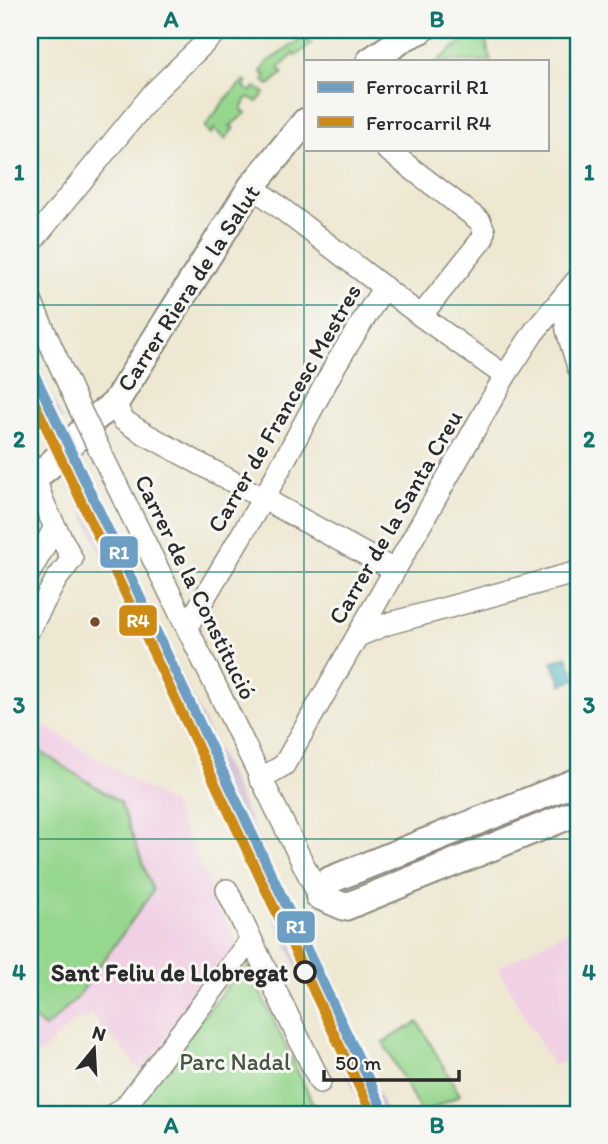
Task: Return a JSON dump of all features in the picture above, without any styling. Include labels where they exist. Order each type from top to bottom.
[{"type":"street","points":[[30,244],[155,92],[218,30]]},
{"type":"street","points":[[371,60],[407,36],[421,30]]},
{"type":"street","name":"Carrer Riera de la Salut","points":[[33,478],[58,459],[67,446],[102,411],[115,403],[252,186],[304,123]]},
{"type":"street","points":[[387,150],[480,220],[487,230],[421,316]]},
{"type":"street","points":[[252,186],[421,316],[505,376]]},
{"type":"street","name":"Carrer de la Santa Creu","points":[[260,779],[284,765],[505,376],[534,332],[578,279]]},
{"type":"street","name":"Carrer de Francesc Mestres","points":[[187,627],[336,364],[384,287]]},
{"type":"street","name":"Carrer de la Constitució","points":[[30,299],[97,445],[319,897]]},
{"type":"street","points":[[563,299],[567,330],[578,367]]},
{"type":"street","points":[[534,332],[549,328],[567,330]]},
{"type":"street","points":[[115,403],[123,420],[141,432],[394,570]]},
{"type":"street","points":[[30,628],[56,580],[72,559],[44,517],[33,478]]},
{"type":"street","points":[[30,572],[44,517]]},
{"type":"street","points":[[358,636],[387,624],[578,572]]},
{"type":"street","points":[[578,781],[330,880],[319,897],[345,907],[578,812]]},
{"type":"street","points":[[227,890],[320,1082]]},
{"type":"street","points":[[114,1114],[125,1107],[251,939]]},
{"type":"shaded area","points":[[30,346],[63,420],[43,430],[30,401]]},
{"type":"shaded area","points":[[84,466],[388,1114],[365,1114],[228,817],[65,476]]},
{"type":"shaded area","points":[[30,717],[172,804],[239,950],[142,1072],[92,1015],[85,1020],[79,1017],[39,1055],[30,1056]]},
{"type":"shaded area","points":[[578,925],[578,1055],[553,1066],[498,968]]},
{"type":"green space","points":[[483,31],[491,60],[439,60],[456,46]]},
{"type":"green space","points":[[305,37],[311,44],[296,56],[294,54],[279,68],[283,73],[269,85],[263,80],[266,76],[261,72],[267,62]]},
{"type":"green space","points":[[244,80],[247,82],[244,87],[251,92],[255,87],[265,93],[257,102],[248,97],[241,109],[246,113],[230,126],[234,128],[225,139],[214,129],[211,134],[205,127]]},
{"type":"green space","points":[[36,749],[120,802],[153,891],[77,998],[45,1028],[30,1016],[30,760]]},
{"type":"green space","name":"Parc Nadal","points":[[246,962],[318,1114],[127,1114]]},
{"type":"green space","points":[[418,1022],[460,1095],[422,1114],[383,1042]]},
{"type":"water","points":[[567,656],[576,679],[562,685],[552,662]]},
{"type":"rail line","name":"R1","points":[[30,365],[385,1114]]},
{"type":"rail line","name":"R4","points":[[30,393],[372,1114]]},
{"type":"place","name":"Sant Feliu de Llobregat","points":[[305,972]]}]
